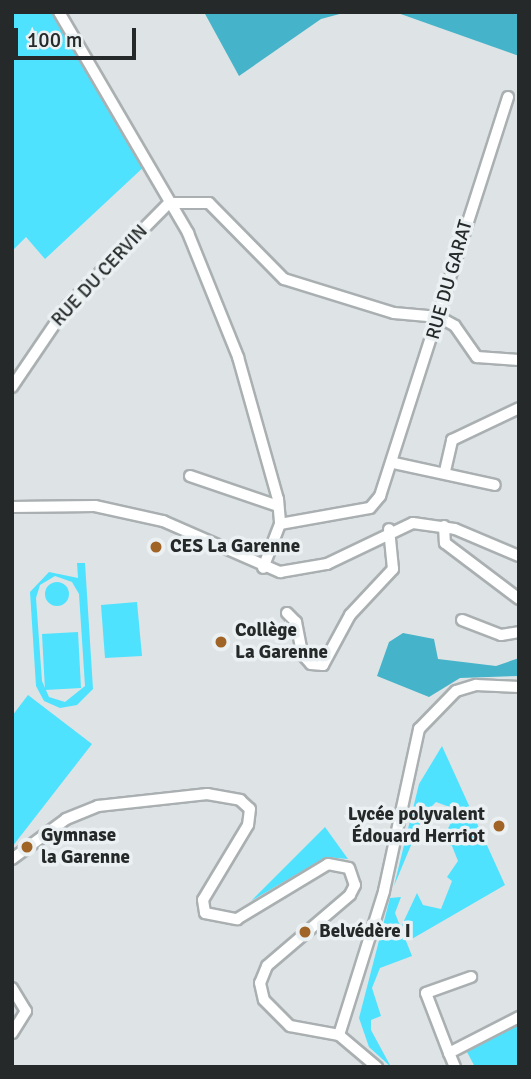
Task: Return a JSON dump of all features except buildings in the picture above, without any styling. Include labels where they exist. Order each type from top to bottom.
[{"type":"street","points":[[59,12],[188,233],[239,357],[278,506],[280,524],[263,568]]},
{"type":"street","name":"RUE DU GARAT","points":[[280,524],[370,508],[394,463],[508,97]]},
{"type":"street","points":[[169,204],[209,203],[284,279],[394,313],[439,317],[455,327],[477,357],[519,360]]},
{"type":"street","name":"RUE DU CERVIN","points":[[12,387],[67,306],[169,204]]},
{"type":"street","points":[[445,471],[452,440],[519,408]]},
{"type":"street","points":[[394,463],[445,471],[495,485]]},
{"type":"street","points":[[190,476],[278,506]]},
{"type":"street","points":[[12,507],[95,506],[163,521],[263,568],[313,569],[389,529],[444,526],[519,556]]},
{"type":"street","points":[[444,526],[445,543],[519,599]]},
{"type":"street","points":[[287,613],[296,622],[302,654],[311,664],[323,665],[350,615],[393,569],[396,545],[389,529]]},
{"type":"street","points":[[462,620],[501,635],[519,632]]},
{"type":"street","points":[[339,1035],[384,891],[419,729],[456,691],[475,685],[519,687]]},
{"type":"street","points":[[12,859],[66,819],[97,806],[207,794],[240,800],[250,809],[248,825],[202,908],[209,916],[237,919],[328,864],[349,868],[355,885],[350,895],[267,966],[260,982],[264,1000],[289,1026],[339,1035],[377,1067]]},
{"type":"street","points":[[455,1067],[426,993],[471,976]]},
{"type":"street","points":[[12,988],[26,1011],[12,1033]]},
{"type":"street","points":[[449,1053],[519,1017]]},
{"type":"shaded area","points":[[12,12],[54,12],[147,164],[45,259],[26,237],[12,251]]},
{"type":"shaded area","points":[[204,12],[347,12],[321,19],[239,76]]},
{"type":"shaded area","points":[[395,12],[519,12],[519,56]]},
{"type":"shaded area","points":[[77,563],[85,563],[93,689],[77,705],[60,708],[44,701],[36,686],[30,592],[49,572],[78,578]],"holes":[[[55,576],[72,582],[79,594],[85,686],[65,702],[49,697],[42,681],[36,598],[40,585]]]},
{"type":"shaded area","points":[[57,582],[68,589],[69,594],[62,605],[57,606],[46,599],[45,594],[52,583]]},
{"type":"shaded area","points":[[137,602],[142,656],[105,658],[101,605]]},
{"type":"shaded area","points":[[78,632],[81,688],[45,690],[42,634]]},
{"type":"shaded area","points":[[403,633],[434,639],[438,659],[496,666],[519,658],[519,676],[460,678],[429,697],[377,676],[389,642]]},
{"type":"shaded area","points":[[28,695],[92,744],[12,847],[12,716]]},
{"type":"shaded area","points":[[442,746],[505,885],[410,940],[402,925],[417,893],[423,905],[441,909],[452,881],[447,877],[458,861],[452,846],[440,843],[458,810],[436,802],[424,814],[394,886],[419,784]]},
{"type":"shaded area","points":[[325,827],[348,859],[326,857],[251,901]]},
{"type":"shaded area","points":[[401,897],[395,913],[412,956],[380,968],[372,988],[381,1016],[371,1020],[371,1030],[391,1067],[369,1047],[359,1018],[390,898]]},
{"type":"shaded area","points":[[519,1025],[519,1067],[475,1067],[467,1052]]},
{"type":"place","name":"CES La Garenne","points":[[156,547]]},
{"type":"place","name":"Collège La Garenne","points":[[221,642]]},
{"type":"place","name":"Lycée polyvalent Édouard Herriot","points":[[499,826]]},
{"type":"place","name":"Gymnase la Garenne","points":[[27,847]]},
{"type":"place","name":"Belvédère I","points":[[305,932]]}]
